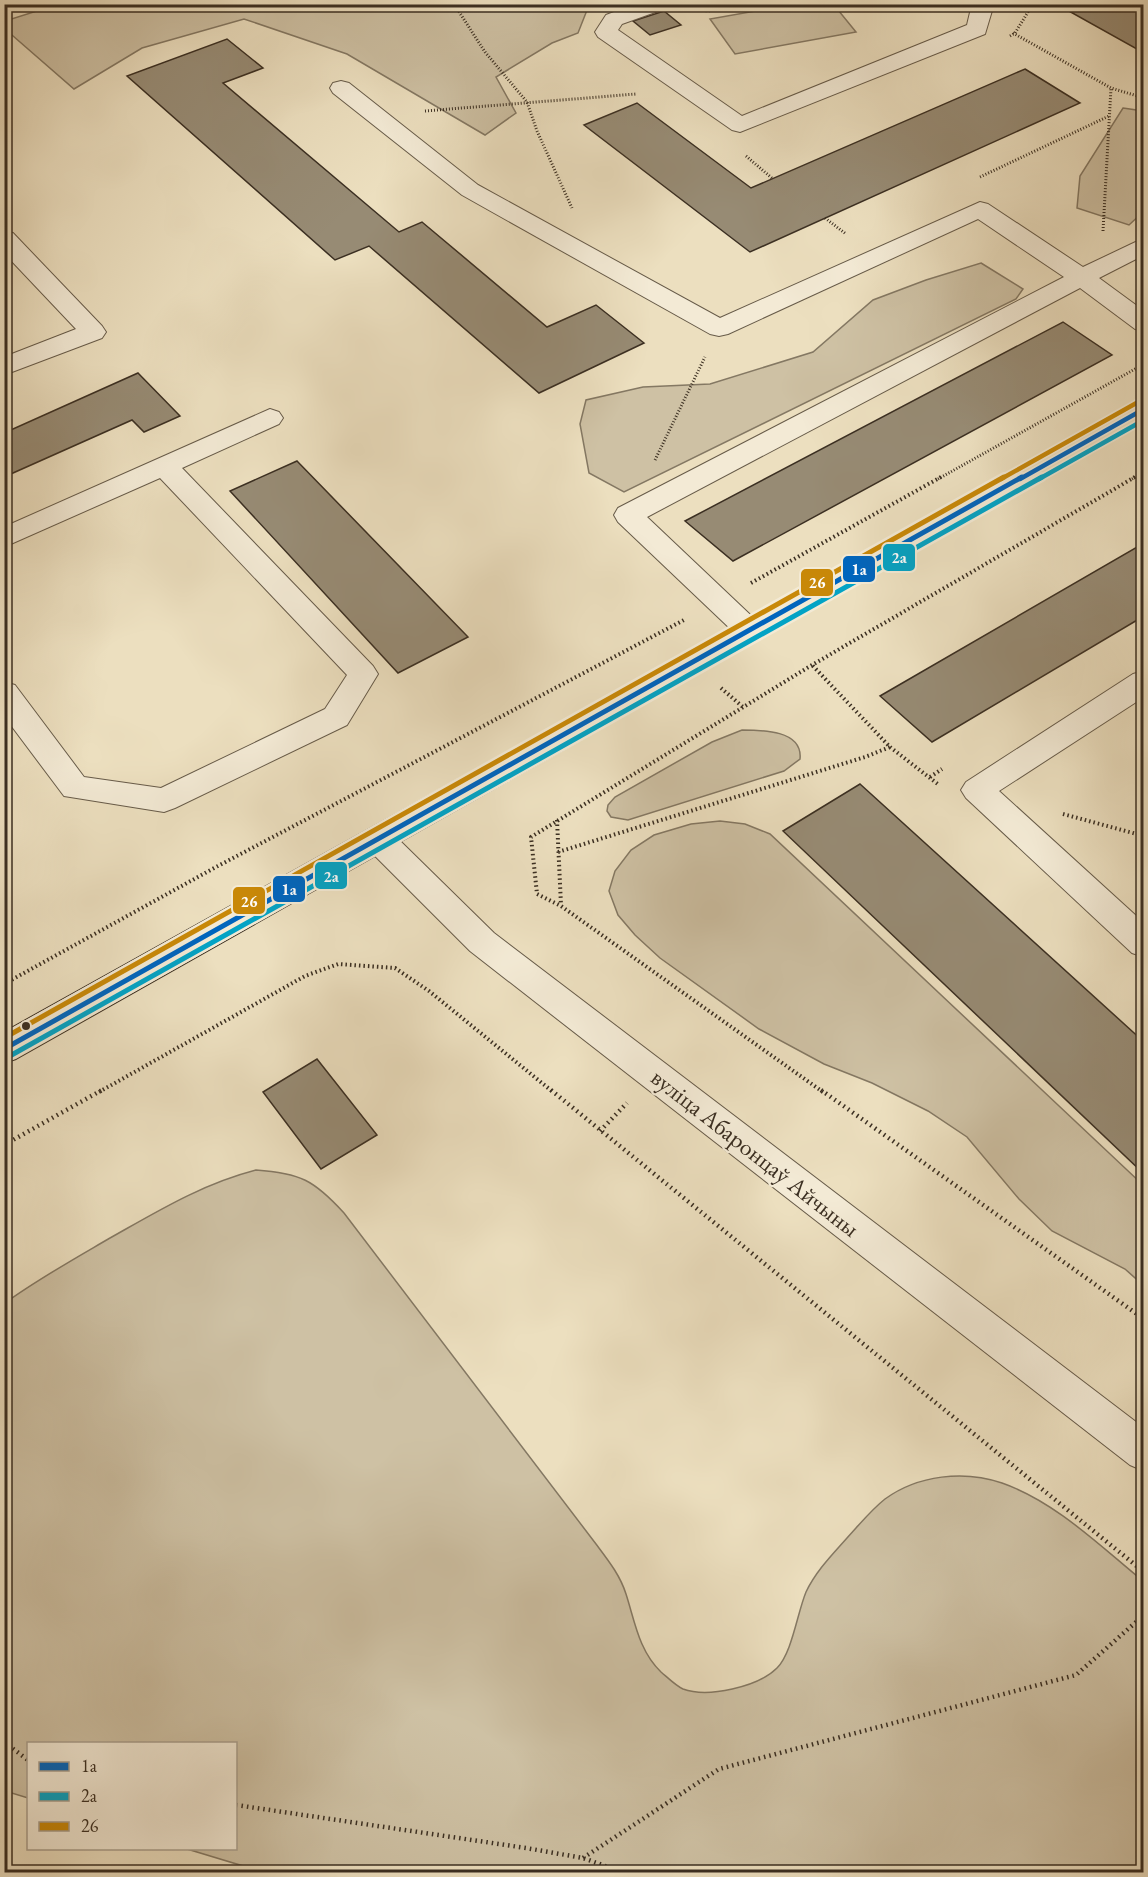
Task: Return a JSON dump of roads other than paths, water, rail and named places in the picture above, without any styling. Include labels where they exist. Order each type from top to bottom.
[{"type":"main road","points":[[4,1049],[1143,409]]},
{"type":"street","points":[[656,4],[614,20],[606,32],[740,125],[977,29],[983,4]]},
{"type":"street","points":[[341,88],[470,190],[719,328],[980,209],[1091,272],[1143,323]]},
{"type":"street","points":[[4,238],[93,332],[4,367]]},
{"type":"street","points":[[750,631],[628,515],[1143,245]]},
{"type":"street","points":[[4,538],[270,417]]},
{"type":"street","points":[[4,693],[75,788],[164,800],[336,717],[363,674],[164,466]]},
{"type":"street","points":[[1143,682],[977,790],[1143,944]]},
{"type":"street","name":"вуліца Абаронцаў Айчыны","points":[[379,840],[482,942],[1143,1452]]}]
